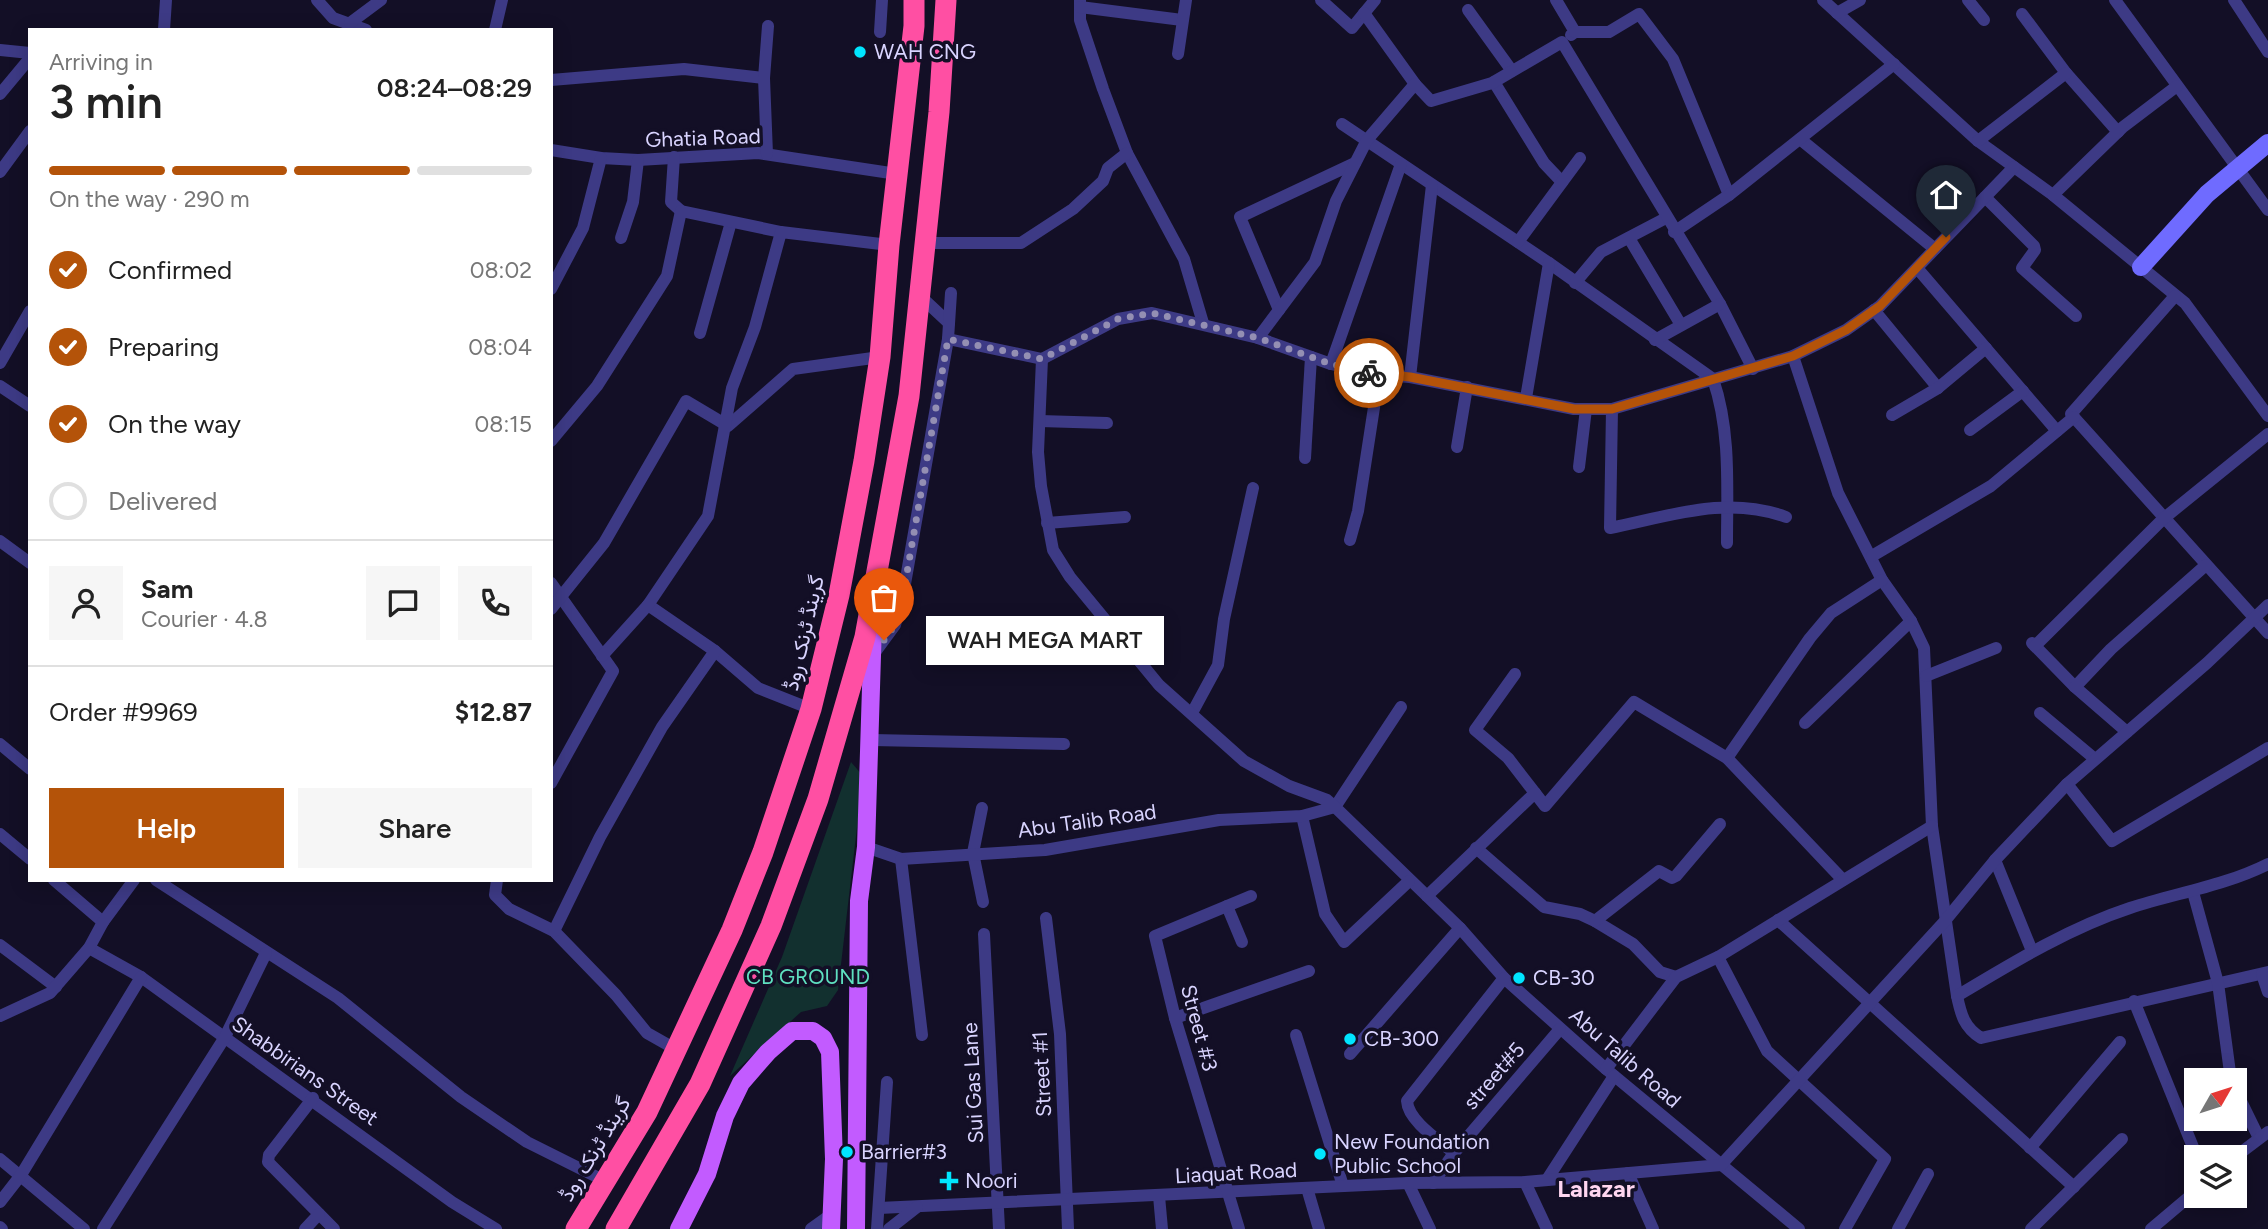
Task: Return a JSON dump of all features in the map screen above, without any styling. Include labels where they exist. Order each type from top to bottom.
[{"type":"highway","name":"گرینڈ ٹرنک روڈ","points":[[576,1229],[646,1112],[677,1050],[748,891],[811,709],[839,595],[880,357],[889,245],[914,26],[914,0]]},
{"type":"highway","points":[[616,1229],[700,1084],[771,926],[817,799],[873,600],[909,396],[939,113],[946,0]]},
{"type":"main road","points":[[856,1229],[859,901],[866,847],[872,740],[873,600]]},
{"type":"main road","points":[[679,1229],[706,1174],[725,1116],[741,1083],[768,1052],[792,1031],[813,1031],[823,1038],[830,1052],[834,1159],[831,1221]]},
{"type":"street","points":[[164,28],[166,0]]},
{"type":"street","points":[[317,0],[333,18],[361,28]]},
{"type":"street","points":[[350,23],[381,0]]},
{"type":"street","points":[[495,28],[502,0]]},
{"type":"street","points":[[880,32],[882,0]]},
{"type":"street","points":[[1178,54],[1186,0]]},
{"type":"street","points":[[1321,0],[1352,28],[1375,0]]},
{"type":"street","points":[[1556,0],[1575,32]]},
{"type":"street","points":[[1823,0],[1978,141],[2053,195],[2185,303],[2268,416]]},
{"type":"street","points":[[1837,13],[1860,0]]},
{"type":"street","points":[[1968,0],[1984,20]]},
{"type":"street","points":[[2115,0],[2268,210]]},
{"type":"street","points":[[2234,0],[2268,52]]},
{"type":"street","points":[[1182,20],[1080,4],[1080,20],[1127,153],[1184,259],[1203,323]]},
{"type":"street","points":[[1468,10],[1512,71]]},
{"type":"street","points":[[1364,13],[1415,84],[1431,101],[1494,82],[1575,32],[1609,32],[1639,14],[1673,60],[1729,195]]},
{"type":"street","points":[[2022,14],[2066,73],[2118,132]]},
{"type":"street","points":[[767,155],[764,78],[768,26]]},
{"type":"street","points":[[1562,42],[1674,232],[1720,304],[1753,369]]},
{"type":"street","points":[[0,50],[28,55]]},
{"type":"street","points":[[0,94],[28,58]]},
{"type":"street","points":[[1674,232],[1729,195],[1894,64]]},
{"type":"street","points":[[553,80],[684,69],[764,78]]},
{"type":"street","points":[[1978,141],[2066,73]]},
{"type":"street","points":[[1494,82],[1544,163],[1562,182]]},
{"type":"street","points":[[1258,338],[1315,262],[1336,201],[1367,140],[1415,84]]},
{"type":"street","points":[[2053,195],[2118,132],[2177,86]]},
{"type":"street","points":[[1342,124],[1549,263],[1713,379],[1721,401],[1728,485],[1727,543]]},
{"type":"street","points":[[0,172],[28,134]]},
{"type":"street","points":[[1800,139],[1935,249]]},
{"type":"street","points":[[2141,267],[2207,194],[2268,143]]},
{"type":"street","name":"Ghatia Road","points":[[553,150],[601,158],[638,159],[767,155],[897,174]]},
{"type":"street","points":[[924,243],[1021,243],[1073,209],[1102,181],[1108,168],[1127,153]]},
{"type":"street","points":[[674,157],[671,202],[681,211],[780,232],[889,245]]},
{"type":"street","points":[[553,285],[583,228],[601,158]]},
{"type":"street","points":[[1518,242],[1580,158]]},
{"type":"street","points":[[621,238],[633,202],[638,159]]},
{"type":"street","points":[[1279,310],[1240,217],[1355,163]]},
{"type":"street","points":[[1331,364],[1401,164]]},
{"type":"street","points":[[948,339],[1042,359],[1097,328],[1136,314],[1152,313],[1258,338],[1331,364],[1379,375],[1410,377],[1586,409],[1612,409],[1793,356],[1846,330],[1874,310],[2014,167]]},
{"type":"street","points":[[1410,377],[1432,185]]},
{"type":"street","points":[[1984,197],[2034,246],[2035,250],[2022,268],[2076,316]]},
{"type":"street","points":[[553,439],[597,386],[667,276],[681,211]]},
{"type":"street","points":[[1575,283],[1601,253],[1666,218]]},
{"type":"street","points":[[700,333],[731,222]]},
{"type":"street","points":[[602,656],[648,605],[708,516],[728,426],[732,388],[755,327],[780,232]]},
{"type":"street","points":[[1629,238],[1681,325]]},
{"type":"street","points":[[1526,398],[1549,263]]},
{"type":"street","points":[[1917,268],[2057,430]]},
{"type":"street","points":[[873,655],[895,625],[905,584],[948,339],[951,293]]},
{"type":"street","points":[[919,295],[949,323]]},
{"type":"street","points":[[2175,296],[2071,414],[2268,633]]},
{"type":"street","points":[[1655,340],[1720,304]]},
{"type":"street","points":[[1874,310],[1938,388]]},
{"type":"street","points":[[0,363],[28,315]]},
{"type":"street","points":[[17,337],[28,345]]},
{"type":"street","points":[[1892,415],[1938,388],[1986,348]]},
{"type":"street","points":[[1793,356],[1838,494],[1882,580],[1910,621],[1924,648],[1932,826],[1957,996],[1961,1016],[1969,1030],[1981,1038],[2265,973],[2268,992]]},
{"type":"street","points":[[728,426],[793,369],[880,357]]},
{"type":"street","points":[[1305,458],[1311,357]]},
{"type":"street","points":[[1042,359],[1038,452],[1053,551],[1070,577],[1141,666],[1244,761],[1276,780],[1317,796],[1335,807],[1401,707]]},
{"type":"street","points":[[1350,540],[1358,511],[1379,375]]},
{"type":"street","points":[[0,386],[28,405]]},
{"type":"street","points":[[1457,447],[1467,387]]},
{"type":"street","points":[[1970,430],[2023,391]]},
{"type":"street","points":[[553,607],[604,543],[686,401],[728,426]]},
{"type":"street","points":[[1578,467],[1586,409]]},
{"type":"street","points":[[1612,409],[1610,528],[1727,505],[1762,508],[1786,517]]},
{"type":"street","points":[[1872,556],[1991,486],[2074,417]]},
{"type":"street","points":[[1040,421],[1107,423]]},
{"type":"street","points":[[2127,732],[2075,687],[2033,645],[2163,519],[2268,434]]},
{"type":"street","points":[[1192,713],[1218,665],[1224,619],[1253,488]]},
{"type":"street","points":[[1047,523],[1125,517]]},
{"type":"street","points":[[0,541],[28,562]]},
{"type":"street","points":[[2075,687],[2111,649],[2206,565]]},
{"type":"street","points":[[1727,758],[1810,638],[1831,613],[1882,580]]},
{"type":"street","points":[[553,586],[613,671],[553,779]]},
{"type":"street","points":[[648,605],[715,651],[758,688],[811,709]]},
{"type":"street","points":[[1721,1165],[1944,922],[1995,860],[2067,783],[2268,605]]},
{"type":"street","points":[[1805,723],[1910,621]]},
{"type":"street","points":[[1926,676],[1996,648]]},
{"type":"street","points":[[554,931],[600,837],[662,727],[715,651]]},
{"type":"street","points":[[1515,674],[1475,730],[1508,758],[1545,806],[1634,702],[1727,758],[1843,880]]},
{"type":"street","points":[[2040,713],[2095,759]]},
{"type":"street","points":[[872,740],[1063,744]]},
{"type":"street","points":[[0,744],[28,767]]},
{"type":"street","points":[[2067,783],[2112,841],[2268,748]]},
{"type":"street","points":[[1427,896],[1535,793]]},
{"type":"street","points":[[982,807],[972,853],[983,902]]},
{"type":"street","name":"Abu Talib Road","points":[[866,847],[901,859],[1045,849],[1219,820],[1303,816],[1335,807],[1460,928],[1504,978],[1610,1072],[1798,1229]]},
{"type":"street","points":[[1303,816],[1325,914],[1344,942],[1409,881]]},
{"type":"street","points":[[1595,922],[1659,871],[1672,878],[1676,876],[1720,824]]},
{"type":"street","points":[[1548,1178],[1610,1072],[1676,977],[1718,957],[1932,826]]},
{"type":"street","points":[[0,834],[28,857]]},
{"type":"street","points":[[1476,848],[1544,907],[1580,914],[1633,944],[1660,972],[1676,977]]},
{"type":"street","points":[[901,859],[922,1034]]},
{"type":"street","points":[[1995,860],[2032,951]]},
{"type":"street","points":[[1957,996],[2032,951],[2128,909],[2237,880],[2268,864]]},
{"type":"street","points":[[56,882],[103,922]]},
{"type":"street","points":[[1,1013],[35,1002],[56,987],[89,948],[103,922],[133,882]]},
{"type":"street","points":[[159,882],[338,998],[461,1097],[516,1135],[605,1181]]},
{"type":"street","points":[[497,882],[495,895],[509,909],[554,931],[616,995],[647,1033],[677,1050]]},
{"type":"street","points":[[2193,892],[2218,983],[2229,1068]]},
{"type":"street","name":"Street #3","points":[[1239,1229],[1175,1018],[1155,936],[1251,896]]},
{"type":"street","points":[[1227,906],[1242,942]]},
{"type":"street","name":"Street #1","points":[[1046,918],[1060,1034],[1068,1229]]},
{"type":"street","points":[[1778,920],[2074,1187]]},
{"type":"street","points":[[1350,1054],[1460,928]]},
{"type":"street","name":"Sui Gas Lane","points":[[984,934],[999,1229]]},
{"type":"street","points":[[0,945],[56,987]]},
{"type":"street","name":"Shabbirians Street","points":[[89,948],[141,976],[313,1098],[452,1202],[496,1229]]},
{"type":"street","points":[[103,1229],[225,1037],[266,953]]},
{"type":"street","points":[[1718,957],[1767,1051],[1797,1082],[1885,1159],[1845,1229]]},
{"type":"street","points":[[1175,1018],[1309,971]]},
{"type":"street","points":[[0,1202],[21,1175],[141,976]]},
{"type":"street","points":[[1454,1153],[1424,1127],[1408,1109],[1407,1101],[1504,978]]},
{"type":"street","points":[[2134,1001],[2192,1145]]},
{"type":"street","name":"street#5","points":[[1433,1183],[1454,1153],[1560,1029]]},
{"type":"street","points":[[1296,1035],[1343,1186]]},
{"type":"street","points":[[2030,1148],[2120,1042]]},
{"type":"street","points":[[877,1229],[887,1082]]},
{"type":"street","points":[[313,1098],[269,1155],[268,1162],[334,1229]]},
{"type":"street","points":[[2247,1107],[2264,1135],[2247,1148]]},
{"type":"street","points":[[2031,1229],[2123,1139]]},
{"type":"street","points":[[0,1159],[84,1229]]},
{"type":"street","name":"Liaquat Road","points":[[879,1209],[1408,1183],[1525,1182],[1721,1165]]},
{"type":"street","points":[[1628,1172],[1653,1229]]},
{"type":"street","points":[[1898,1229],[1928,1174]]},
{"type":"street","points":[[1525,1182],[1546,1229]]},
{"type":"street","points":[[1408,1183],[1430,1229]]},
{"type":"street","points":[[1307,1188],[1319,1229]]},
{"type":"street","points":[[1159,1196],[1161,1229]]},
{"type":"street","points":[[2151,1229],[2184,1201]]},
{"type":"street","points":[[889,1229],[917,1207]]},
{"type":"street","points":[[305,1229],[319,1213]]},
{"type":"street","points":[[811,1229],[831,1221]]},
{"type":"green space","name":"CB GROUND","points":[[851,762],[863,776],[838,990],[827,1006],[801,1012],[730,1076],[782,957]]},
{"type":"way so far","points":[[884,640],[895,625],[905,584],[948,339],[1042,359],[1118,319],[1152,313],[1258,338],[1331,364],[1369,373]]},
{"type":"place","name":"WAH CNG","points":[[860,52]]},
{"type":"place","name":"WAH MEGA MART","points":[[884,640]]},
{"type":"place","name":"CB-30","points":[[1519,978]]},
{"type":"place","name":"CB-300","points":[[1350,1039]]},
{"type":"place","name":"Barrier#3","points":[[847,1152]]},
{"type":"place","name":"New Foundation Public School","points":[[1320,1154]]},
{"type":"place","name":"Noori","points":[[949,1181]]},
{"type":"district","name":"Lalazar","points":[[1596,1189]]},
{"type":"route","points":[[1369,373],[1410,377],[1574,409],[1612,409],[1647,396],[1746,372],[1793,356],[1846,330],[1880,306],[1946,237]]}]
